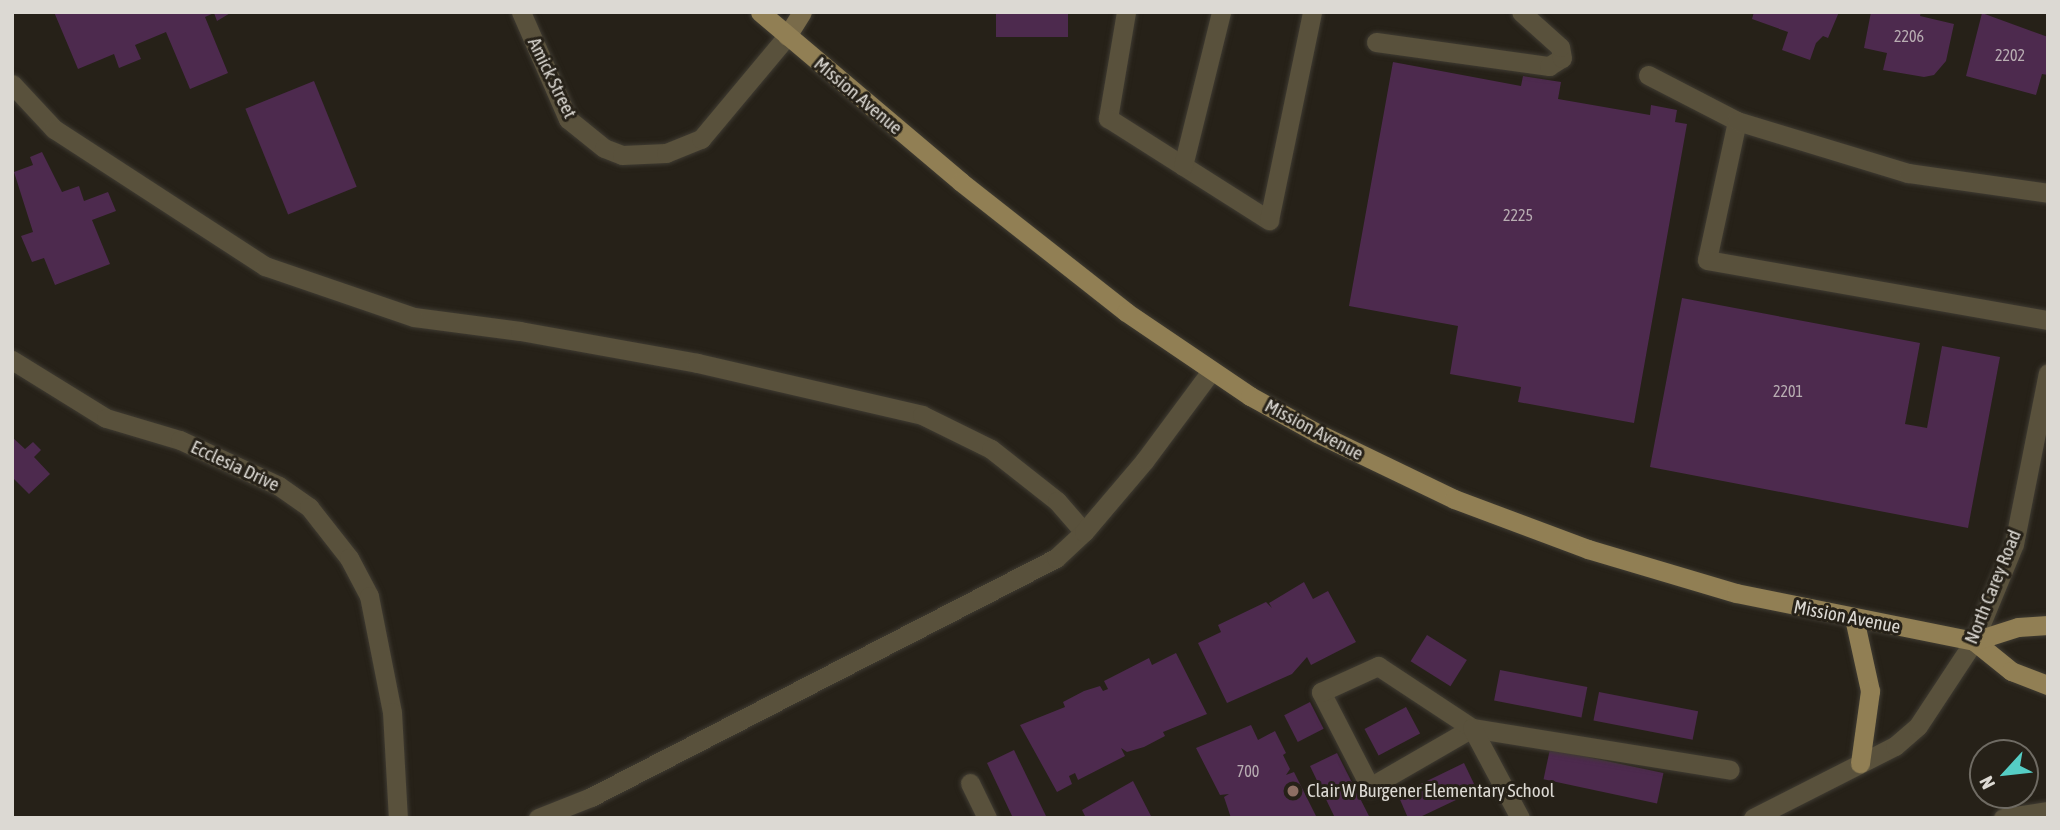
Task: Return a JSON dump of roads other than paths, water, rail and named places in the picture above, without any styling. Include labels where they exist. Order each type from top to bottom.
[{"type":"main road","name":"Mission Avenue","points":[[760,12],[1062,262],[1211,371],[1328,439],[1521,525],[1662,574],[1854,618],[1974,642],[2011,671],[2048,685]]},
{"type":"main road","points":[[787,36],[802,12]]},
{"type":"main road","points":[[1854,618],[1870,691],[1860,763]]},
{"type":"main road","points":[[1974,642],[2018,627],[2048,625]]},
{"type":"street","name":"Amick Street","points":[[521,12],[568,119],[604,148],[622,155],[666,153],[701,139],[787,36]]},
{"type":"street","points":[[1126,12],[1108,118],[1269,220],[1312,12]]},
{"type":"street","points":[[1183,166],[1221,12]]},
{"type":"street","points":[[1376,42],[1549,66],[1563,58],[1560,47],[1521,12]]},
{"type":"street","points":[[1648,75],[1737,121],[1908,173],[2048,193]]},
{"type":"street","points":[[12,84],[54,129],[265,266],[414,317],[520,331],[697,363],[922,415],[991,449],[1057,501],[1084,532]]},
{"type":"street","points":[[1737,121],[1707,260],[2048,320]]},
{"type":"street","name":"Ecclesia Drive","points":[[12,360],[106,418],[180,440],[279,486],[309,507],[349,558],[369,596],[392,712],[398,818]]},
{"type":"street","points":[[538,818],[592,797],[947,617],[1056,558],[1084,532],[1211,371]]},
{"type":"street","name":"North Carey Road","points":[[1753,818],[1778,812],[1860,763],[1895,746],[1918,726],[1974,642],[2014,544],[2048,373]]},
{"type":"street","points":[[1472,727],[1370,788],[1321,692],[1378,666],[1472,727],[1730,770]]},
{"type":"street","points":[[1472,727],[1520,818]]},
{"type":"street","points":[[970,783],[988,818]]},
{"type":"street","points":[[2003,818],[2048,811]]},
{"type":"place","name":"Clair W Burgener Elementary School","points":[[1293,791]]}]
